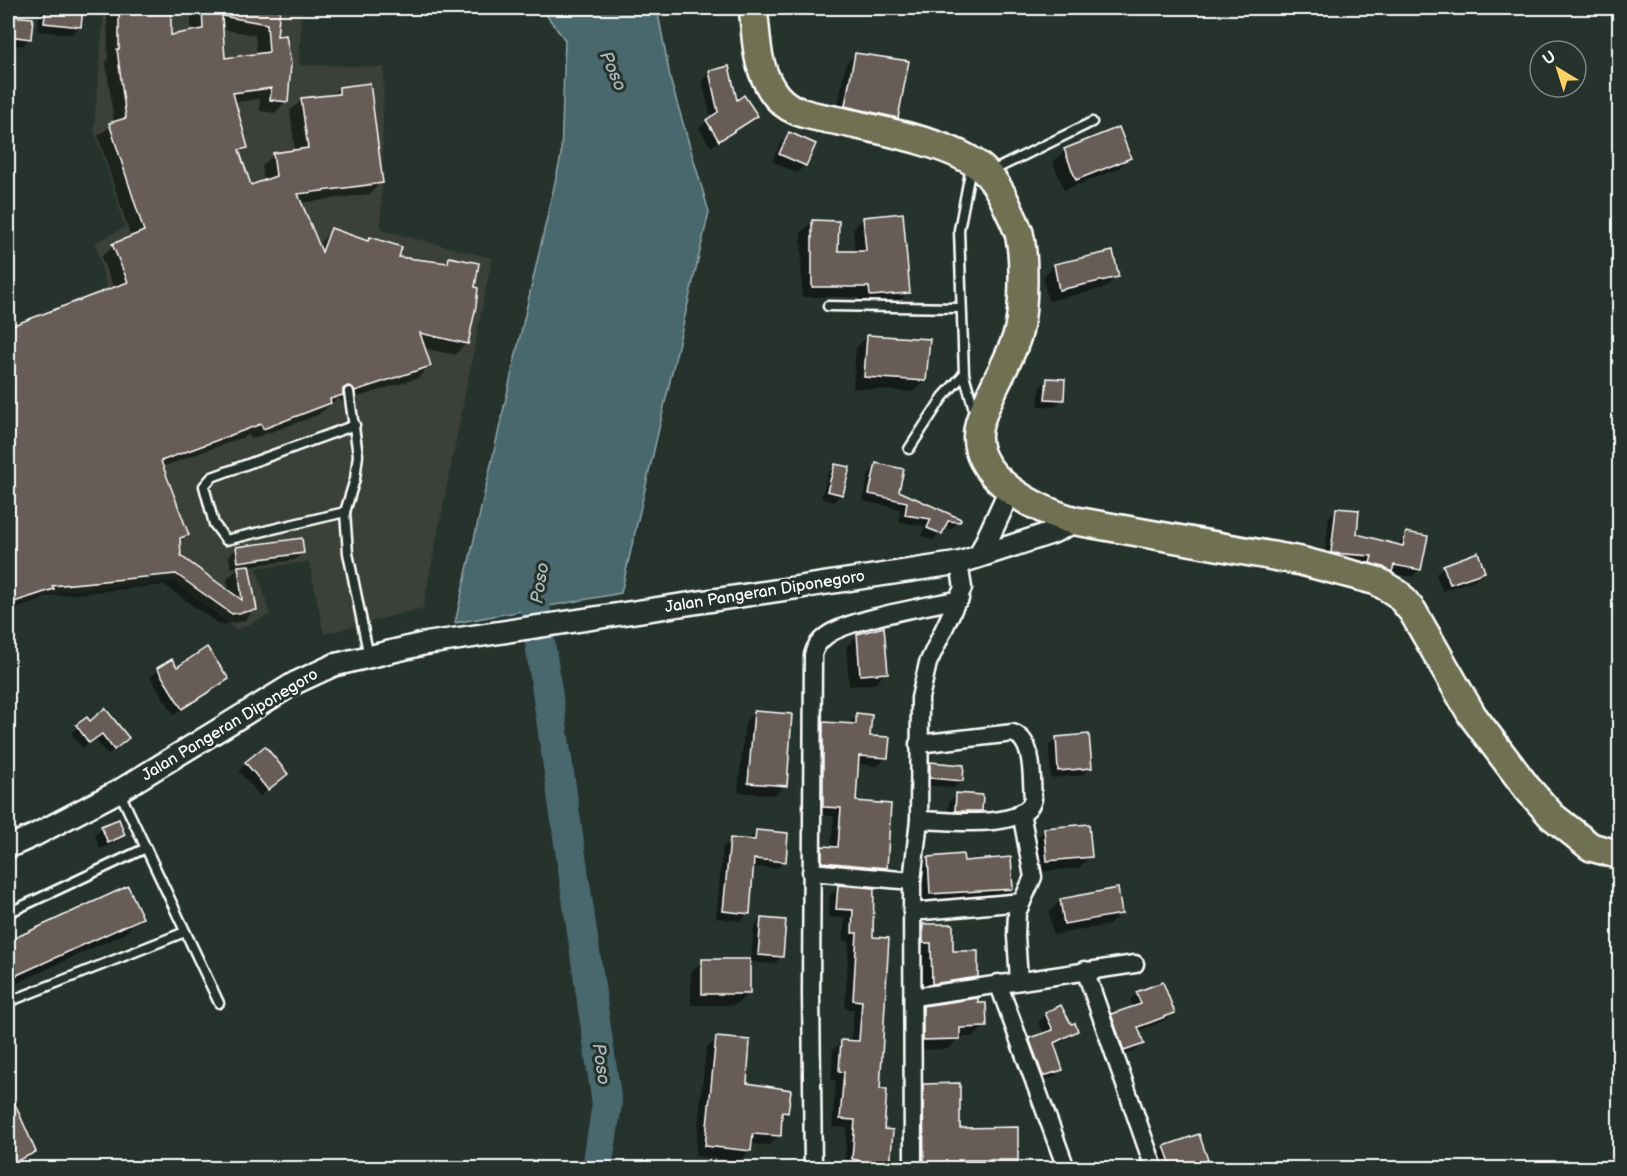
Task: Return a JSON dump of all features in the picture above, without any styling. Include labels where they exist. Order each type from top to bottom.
[{"type":"highway","points":[[753,8],[756,55],[772,91],[782,102],[802,115],[926,142],[980,167],[1005,201],[1019,234],[1022,309],[1017,333],[978,428],[981,451],[1000,482],[1044,511],[1076,521],[1301,561],[1377,581],[1398,594],[1413,612],[1472,715],[1527,788],[1552,816],[1591,847],[1620,855]]},
{"type":"street","points":[[981,553],[1010,490]]},
{"type":"street","name":"Jalan Pangeran Diponegoro","points":[[8,847],[119,791],[312,673],[334,665],[423,644],[959,563],[981,553],[1051,533],[1076,521]]},
{"type":"street","points":[[913,1168],[912,881],[919,820],[920,698],[928,663],[944,626],[960,599],[963,577],[959,563]]},
{"type":"street","points":[[813,1168],[811,675],[815,648],[831,633],[879,617],[960,599]]},
{"type":"street","points":[[918,744],[1013,733],[1020,735],[1027,746],[1033,799],[1030,807],[1007,820],[990,822],[919,820]]},
{"type":"street","points":[[1019,980],[1017,913],[1028,894],[1033,877],[1021,812]]},
{"type":"street","points":[[811,872],[912,881]]},
{"type":"street","points":[[912,912],[1022,902]]},
{"type":"street","points":[[914,997],[1135,964]]},
{"type":"street","points":[[1085,970],[1154,1168]]},
{"type":"street","points":[[998,983],[1066,1168]]},
{"type":"lane","points":[[978,428],[964,374],[959,231],[980,167],[1092,122]]},
{"type":"lane","points":[[828,306],[961,308]]},
{"type":"lane","points":[[909,449],[943,397],[964,374]]},
{"type":"lane","points":[[349,392],[358,455],[345,512],[348,553],[369,657]]},
{"type":"lane","points":[[345,512],[226,540],[214,524],[204,486],[212,477],[355,425]]},
{"type":"lane","points":[[119,791],[219,1003]]},
{"type":"lane","points":[[8,913],[146,848]]},
{"type":"lane","points":[[8,1002],[185,932]]},
{"type":"shaded area","points":[[104,8],[302,8],[299,65],[384,67],[381,230],[492,258],[423,608],[324,634],[309,562],[257,568],[270,615],[236,630],[175,582],[64,592],[8,607],[8,326],[107,288],[95,243],[125,227],[94,129]]},
{"type":"water","points":[[541,8],[657,8],[671,82],[709,212],[621,593],[455,623],[561,156],[565,40]]},
{"type":"building","points":[[46,8],[83,8],[81,27],[44,23]]},
{"type":"building","points":[[119,8],[171,8],[171,35],[203,29],[202,8],[280,8],[277,36],[286,35],[291,64],[288,102],[270,100],[271,88],[233,93],[248,148],[239,150],[251,185],[276,176],[273,153],[308,148],[301,98],[339,94],[339,87],[370,83],[383,183],[298,194],[322,252],[331,228],[368,241],[370,237],[402,247],[399,257],[448,263],[449,257],[479,263],[475,287],[478,288],[476,306],[468,344],[420,333],[431,366],[355,391],[348,386],[343,389],[343,395],[330,399],[331,403],[263,429],[261,424],[161,461],[189,535],[180,538],[181,556],[242,600],[238,566],[249,565],[257,610],[232,614],[176,574],[52,586],[54,589],[8,604],[8,327],[128,282],[112,244],[144,231],[109,123],[126,118],[117,49],[119,49]],"holes":[[[222,16],[267,24],[269,52],[225,58]]]},
{"type":"building","points":[[10,16],[33,18],[31,39],[8,36]]},
{"type":"building","points":[[855,53],[909,61],[898,118],[845,106]]},
{"type":"building","points":[[729,66],[737,100],[744,95],[758,116],[719,141],[706,120],[718,112],[709,71]]},
{"type":"building","points":[[1119,127],[1131,158],[1076,180],[1064,149]]},
{"type":"building","points":[[789,132],[816,144],[806,166],[779,154]]},
{"type":"building","points":[[903,213],[910,293],[870,296],[869,287],[812,287],[812,220],[839,221],[838,251],[866,251],[863,217]]},
{"type":"building","points":[[1113,251],[1119,277],[1059,290],[1054,264]]},
{"type":"building","points":[[867,335],[930,339],[926,381],[864,377]]},
{"type":"building","points":[[1047,378],[1065,379],[1064,400],[1045,399]]},
{"type":"building","points":[[876,463],[904,469],[899,491],[961,519],[960,522],[948,521],[942,534],[927,528],[931,519],[905,515],[907,502],[869,494]]},
{"type":"building","points":[[835,464],[850,467],[843,495],[827,491]]},
{"type":"building","points":[[1336,508],[1359,510],[1357,534],[1403,546],[1406,532],[1428,536],[1421,570],[1394,565],[1392,572],[1370,563],[1372,556],[1331,553]]},
{"type":"building","points":[[302,538],[304,553],[238,562],[236,547]]},
{"type":"building","points":[[1478,552],[1485,572],[1450,584],[1443,565]]},
{"type":"building","points":[[884,627],[888,673],[860,675],[857,634]]},
{"type":"building","points":[[207,647],[229,679],[182,709],[157,668],[172,659],[177,667]]},
{"type":"building","points":[[105,708],[129,738],[114,750],[102,734],[89,743],[76,725],[87,717],[90,721]]},
{"type":"building","points":[[754,711],[792,714],[787,786],[748,783]]},
{"type":"building","points":[[856,713],[872,715],[870,736],[890,737],[888,758],[859,756],[856,801],[891,804],[887,868],[822,862],[822,846],[838,847],[841,808],[823,807],[823,722],[856,724]]},
{"type":"building","points":[[1089,734],[1092,768],[1058,771],[1056,737]]},
{"type":"building","points":[[265,746],[288,774],[268,790],[245,762]]},
{"type":"building","points":[[930,762],[964,765],[963,781],[930,778]]},
{"type":"building","points":[[956,793],[983,795],[982,811],[955,811]]},
{"type":"building","points":[[119,819],[125,835],[108,843],[101,826]]},
{"type":"building","points":[[1089,824],[1092,857],[1047,861],[1044,828]]},
{"type":"building","points":[[756,830],[788,833],[786,862],[754,859],[750,914],[723,911],[730,838],[755,840]]},
{"type":"building","points":[[963,854],[964,861],[1011,857],[1013,889],[930,894],[928,857]]},
{"type":"building","points":[[838,885],[874,888],[873,937],[889,938],[880,1089],[887,1089],[884,1129],[893,1130],[890,1168],[857,1168],[858,1160],[852,1159],[855,1120],[840,1119],[844,1072],[839,1071],[841,1040],[859,1041],[862,1001],[853,1000],[857,933],[852,933],[853,910],[836,909]]},
{"type":"building","points":[[128,886],[143,918],[8,979],[8,941]]},
{"type":"building","points":[[1118,888],[1122,914],[1064,924],[1060,899]]},
{"type":"building","points":[[761,918],[786,920],[783,957],[758,955]]},
{"type":"building","points":[[923,924],[953,924],[953,951],[978,951],[978,977],[932,984],[931,943],[923,943]]},
{"type":"building","points":[[702,959],[750,959],[750,994],[702,994]]},
{"type":"building","points":[[1163,982],[1175,1013],[1138,1027],[1144,1044],[1124,1051],[1111,1014],[1141,1004],[1136,992]]},
{"type":"building","points":[[978,998],[978,1003],[986,1003],[987,1027],[960,1028],[960,1039],[923,1040],[923,1006]]},
{"type":"building","points":[[1061,1005],[1071,1024],[1075,1023],[1078,1031],[1054,1043],[1063,1070],[1043,1076],[1029,1038],[1053,1030],[1045,1013]]},
{"type":"building","points":[[716,1037],[750,1040],[747,1083],[791,1090],[788,1113],[782,1112],[781,1136],[753,1134],[751,1151],[705,1146]]},
{"type":"building","points":[[960,1083],[960,1128],[1018,1127],[1018,1160],[958,1160],[958,1167],[924,1167],[923,1084]]},
{"type":"building","points":[[8,1088],[36,1152],[8,1165]]},
{"type":"building","points":[[1199,1134],[1208,1160],[1185,1168],[1172,1168],[1164,1146]]},
{"type":"waterway","name":"Poso","points":[[542,569],[535,608],[607,1104],[597,1168]]}]
